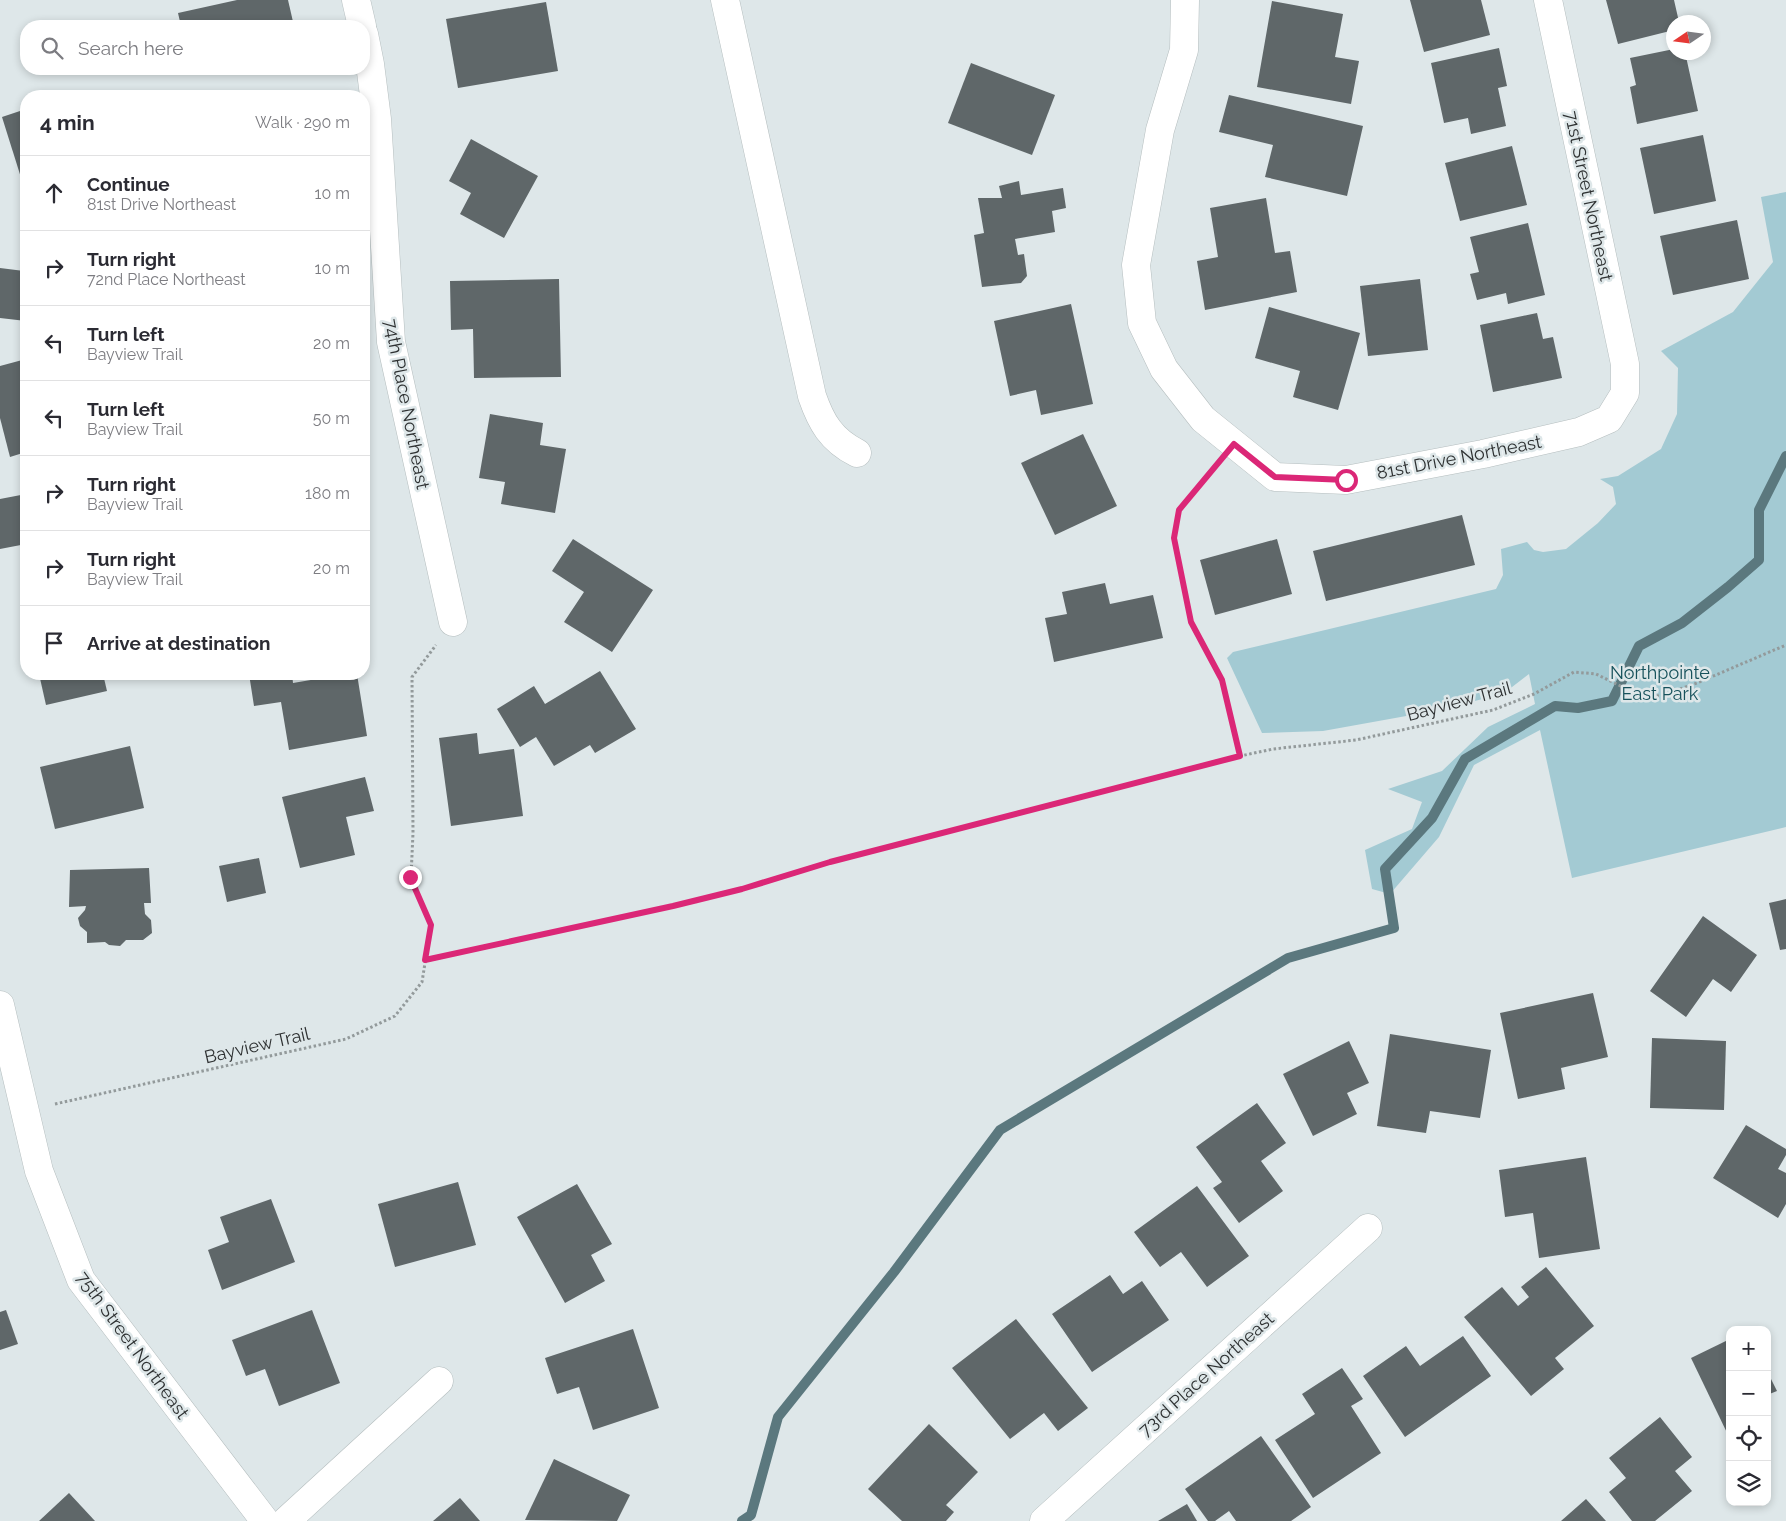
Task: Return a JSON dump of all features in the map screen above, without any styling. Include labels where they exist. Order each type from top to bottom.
[{"type":"street","points":[[356,0],[361,20]]},
{"type":"street","points":[[725,0],[812,396],[820,418],[832,434],[846,448],[857,453]]},
{"type":"street","points":[[1185,0],[1184,50],[1160,130],[1136,265],[1142,323],[1164,369],[1203,419],[1234,444]]},
{"type":"street","name":"71st Street Northeast","points":[[1548,0],[1625,364],[1625,393]]},
{"type":"street","name":"74th Place Northeast","points":[[370,64],[377,120],[391,342],[453,622]]},
{"type":"street","name":"81st Drive Northeast","points":[[1234,444],[1275,477],[1346,480],[1483,454],[1579,432],[1609,419],[1625,393]]},
{"type":"street","name":"75th Street Northeast","points":[[0,1005],[39,1171],[81,1280],[265,1521]]},
{"type":"street","name":"73rd Place Northeast","points":[[1044,1521],[1368,1228]]},
{"type":"street","points":[[286,1521],[439,1381]]},
{"type":"path","points":[[1234,444],[1179,510],[1174,538],[1191,622],[1222,680],[1240,756]]},
{"type":"path","name":"Bayview Trail","points":[[58,1103],[346,1039],[395,1016],[422,982],[431,925],[410,877],[414,833],[412,677],[453,622]]},
{"type":"path","name":"Bayview Trail","points":[[425,960],[673,906],[742,889],[840,859],[1240,756],[1273,749],[1356,740],[1492,710],[1534,694],[1574,672],[1596,674],[1608,678],[1637,694],[1660,696],[1697,683],[1786,645]]},
{"type":"green space","name":"Northpointe East Park","points":[[1786,192],[1786,827],[1572,878],[1540,730],[1474,765],[1439,837],[1390,894],[1372,889],[1365,850],[1412,829],[1422,802],[1388,789],[1442,771],[1488,727],[1535,704],[1529,674],[1503,694],[1434,711],[1323,731],[1262,733],[1227,658],[1233,652],[1496,589],[1503,575],[1501,549],[1527,542],[1534,550],[1543,552],[1566,549],[1598,523],[1616,504],[1613,487],[1600,479],[1618,476],[1661,449],[1677,414],[1678,368],[1661,351],[1733,312],[1773,262],[1761,197]]},
{"type":"building","points":[[237,0],[288,0],[293,20],[180,20],[178,13]]},
{"type":"building","points":[[1410,0],[1481,0],[1490,35],[1424,52]]},
{"type":"building","points":[[1606,0],[1674,0],[1677,15],[1666,15],[1666,32],[1618,44]]},
{"type":"building","points":[[1272,1],[1343,14],[1335,57],[1359,61],[1351,104],[1257,87]]},
{"type":"building","points":[[546,2],[558,71],[458,88],[446,19]]},
{"type":"building","points":[[1499,48],[1507,86],[1498,88],[1506,126],[1471,134],[1468,118],[1444,123],[1431,63]]},
{"type":"building","points":[[1666,51],[1666,60],[1687,60],[1698,111],[1637,124],[1630,87],[1636,85],[1630,58]]},
{"type":"building","points":[[971,63],[1055,95],[1032,155],[948,123]]},
{"type":"building","points":[[1229,95],[1363,126],[1347,196],[1265,177],[1273,145],[1219,132]]},
{"type":"building","points":[[20,111],[20,174],[2,117]]},
{"type":"building","points":[[1703,135],[1716,201],[1654,214],[1640,148]]},
{"type":"building","points":[[471,139],[538,176],[504,238],[460,214],[471,193],[449,181]]},
{"type":"building","points":[[1512,146],[1527,205],[1460,221],[1445,163]]},
{"type":"building","points":[[1019,181],[1021,195],[1063,188],[1066,208],[1052,211],[1055,232],[1015,239],[1018,255],[1024,254],[1027,276],[1021,283],[982,287],[974,235],[984,233],[978,198],[1002,198],[999,186]]},
{"type":"building","points":[[1266,198],[1275,253],[1290,251],[1297,292],[1205,310],[1197,261],[1218,257],[1210,208]]},
{"type":"building","points":[[1737,220],[1749,279],[1673,295],[1660,236]]},
{"type":"building","points":[[1528,223],[1545,295],[1508,304],[1506,293],[1477,300],[1470,274],[1479,272],[1470,237]]},
{"type":"building","points":[[0,268],[20,270],[20,320],[0,318]]},
{"type":"building","points":[[559,279],[561,377],[474,378],[473,329],[451,330],[450,281]]},
{"type":"building","points":[[1420,279],[1428,350],[1368,356],[1360,286]]},
{"type":"building","points":[[1071,304],[1093,404],[1041,415],[1036,390],[1010,396],[994,321]]},
{"type":"building","points":[[1269,307],[1360,333],[1338,410],[1293,397],[1300,371],[1255,358]]},
{"type":"building","points":[[1537,313],[1543,339],[1553,337],[1562,378],[1493,392],[1480,325]]},
{"type":"building","points":[[20,361],[20,454],[10,457],[0,418],[0,366]]},
{"type":"building","points":[[490,414],[543,423],[540,445],[566,449],[555,513],[501,504],[505,482],[479,478]]},
{"type":"building","points":[[1083,434],[1117,506],[1055,535],[1021,463]]},
{"type":"building","points":[[20,495],[20,545],[0,549],[0,499]]},
{"type":"building","points":[[1462,515],[1475,565],[1326,601],[1313,551]]},
{"type":"building","points":[[573,539],[653,590],[612,652],[564,622],[584,592],[552,571]]},
{"type":"building","points":[[1277,539],[1292,594],[1215,615],[1200,560]]},
{"type":"building","points":[[1105,583],[1110,604],[1153,595],[1163,638],[1054,662],[1045,618],[1067,614],[1062,592]]},
{"type":"building","points":[[600,671],[636,729],[595,753],[590,745],[554,766],[536,737],[520,747],[497,709],[534,686],[545,704]]},
{"type":"building","points":[[40,680],[104,680],[107,691],[46,705]]},
{"type":"building","points":[[250,680],[293,680],[293,683],[311,680],[358,680],[367,736],[289,750],[281,702],[254,706]]},
{"type":"building","points":[[477,733],[479,754],[514,749],[523,816],[451,826],[439,738]]},
{"type":"building","points":[[130,746],[144,808],[55,829],[40,767]]},
{"type":"building","points":[[365,777],[374,811],[346,817],[355,855],[300,868],[282,797]]},
{"type":"building","points":[[259,858],[266,893],[227,902],[219,866]]},
{"type":"building","points":[[149,868],[151,903],[144,903],[145,914],[151,920],[152,933],[143,940],[126,940],[120,946],[109,945],[105,942],[87,943],[87,932],[80,926],[78,918],[86,906],[69,907],[70,870]]},
{"type":"building","points":[[1786,899],[1786,949],[1780,950],[1769,903]]},
{"type":"building","points":[[1703,916],[1757,955],[1731,992],[1713,979],[1686,1017],[1650,991]]},
{"type":"building","points":[[1593,993],[1608,1057],[1561,1068],[1565,1089],[1518,1099],[1500,1013]]},
{"type":"building","points":[[1390,1034],[1491,1050],[1480,1118],[1430,1111],[1426,1133],[1377,1126]]},
{"type":"building","points":[[1652,1038],[1726,1041],[1724,1110],[1650,1108]]},
{"type":"building","points":[[1349,1041],[1369,1083],[1347,1093],[1357,1114],[1313,1136],[1283,1074]]},
{"type":"building","points":[[1257,1103],[1286,1143],[1261,1161],[1283,1191],[1239,1223],[1213,1188],[1222,1182],[1196,1147]]},
{"type":"building","points":[[1746,1125],[1786,1149],[1786,1155],[1778,1169],[1786,1173],[1786,1204],[1778,1218],[1713,1178]]},
{"type":"building","points":[[1586,1157],[1600,1249],[1539,1258],[1533,1213],[1505,1217],[1499,1170]]},
{"type":"building","points":[[458,1182],[476,1245],[395,1267],[378,1204]]},
{"type":"building","points":[[577,1184],[612,1244],[591,1255],[605,1281],[565,1303],[517,1217]]},
{"type":"building","points":[[1197,1186],[1249,1256],[1207,1287],[1181,1252],[1160,1267],[1134,1232]]},
{"type":"building","points":[[271,1199],[295,1262],[222,1290],[208,1250],[229,1242],[220,1217]]},
{"type":"building","points":[[1546,1267],[1594,1326],[1555,1358],[1564,1369],[1531,1396],[1464,1317],[1502,1287],[1518,1306],[1529,1297],[1521,1287]]},
{"type":"building","points":[[1110,1275],[1123,1294],[1142,1281],[1169,1320],[1092,1372],[1052,1314]]},
{"type":"building","points":[[6,1310],[18,1344],[0,1350],[0,1312]]},
{"type":"building","points":[[312,1310],[340,1383],[279,1406],[265,1369],[246,1376],[232,1340]]},
{"type":"building","points":[[1016,1319],[1088,1408],[1058,1431],[1044,1413],[1010,1439],[952,1368]]},
{"type":"building","points":[[633,1329],[659,1408],[593,1430],[579,1387],[557,1394],[545,1358]]},
{"type":"building","points":[[1463,1336],[1491,1376],[1405,1437],[1363,1376],[1406,1346],[1420,1366]]},
{"type":"building","points":[[1726,1341],[1726,1431],[1691,1358]]},
{"type":"building","points":[[1342,1368],[1363,1399],[1351,1406],[1381,1453],[1313,1498],[1275,1440],[1315,1414],[1302,1394]]},
{"type":"building","points":[[1771,1379],[1777,1391],[1771,1393]]},
{"type":"building","points":[[1660,1417],[1692,1457],[1675,1471],[1692,1491],[1655,1521],[1632,1521],[1609,1492],[1626,1478],[1609,1458]]},
{"type":"building","points":[[929,1424],[978,1472],[946,1505],[954,1512],[946,1521],[902,1521],[868,1489]]},
{"type":"building","points":[[1261,1436],[1311,1507],[1291,1521],[1236,1521],[1229,1511],[1215,1521],[1208,1521],[1185,1489]]},
{"type":"building","points":[[554,1459],[630,1495],[617,1521],[525,1520]]},
{"type":"building","points":[[69,1493],[95,1521],[39,1521]]},
{"type":"building","points":[[460,1498],[480,1521],[433,1521]]},
{"type":"building","points":[[1586,1499],[1606,1521],[1561,1521]]},
{"type":"building","points":[[1187,1504],[1197,1521],[1158,1521]]},
{"type":"waterway","points":[[742,1521],[751,1515],[778,1417],[894,1272],[1000,1130],[1288,958],[1394,928],[1385,869],[1432,818],[1465,759],[1555,706],[1578,708],[1612,701],[1639,646],[1682,623],[1759,560],[1759,510],[1786,456]]},
{"type":"route","points":[[410,877],[431,925],[425,960],[673,906],[742,889],[830,862],[1240,756],[1222,680],[1191,622],[1174,538],[1179,510],[1234,444],[1275,477],[1346,480]]}]
